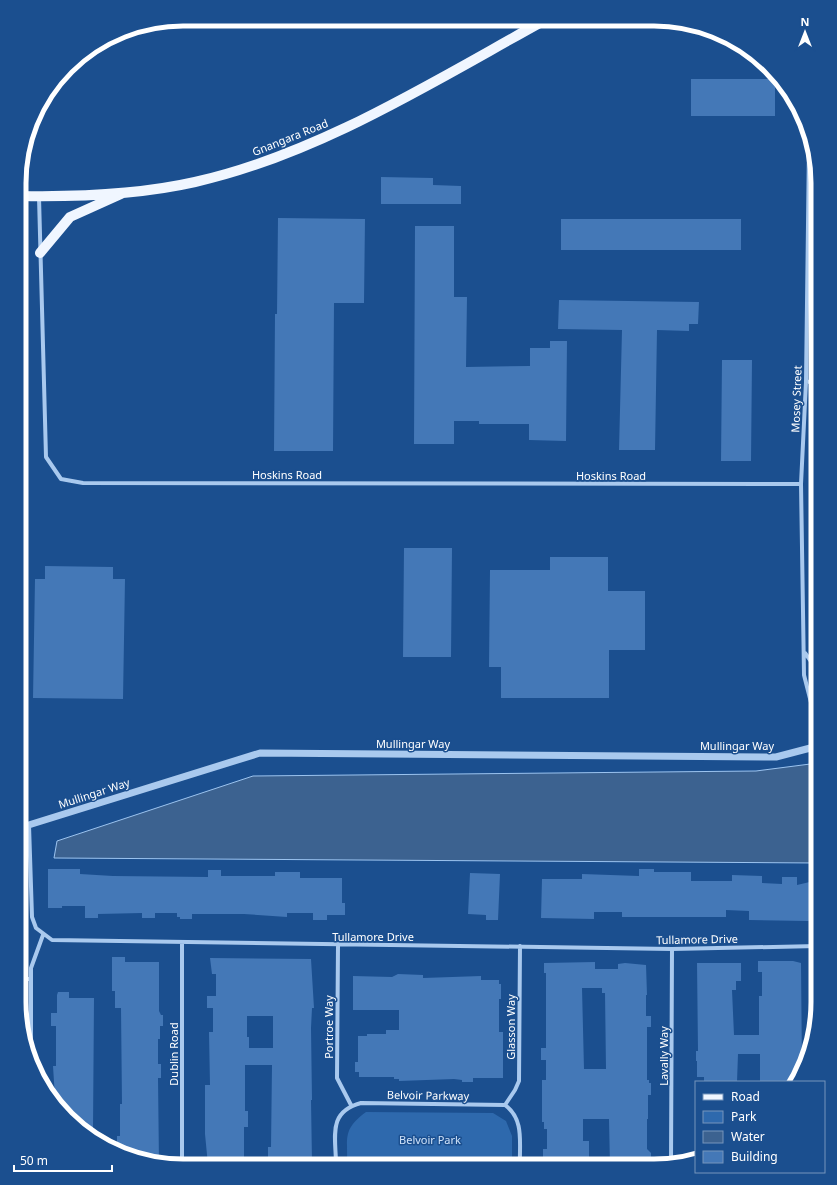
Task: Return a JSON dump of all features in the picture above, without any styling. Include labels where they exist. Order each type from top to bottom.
[{"type":"main road","name":"Gnangara Road","points":[[26,196],[39,197],[148,190],[195,182],[244,167],[328,135],[397,102],[534,26]]},
{"type":"main road","points":[[40,253],[70,217],[126,192]]},
{"type":"street","name":"Mosey Street","points":[[810,162],[806,382],[801,484],[805,653],[804,675],[811,702]]},
{"type":"street","name":"Hoskins Road","points":[[39,197],[46,457],[61,479],[83,483],[801,484]]},
{"type":"street","points":[[806,382],[811,382]]},
{"type":"street","points":[[805,653],[811,661]]},
{"type":"street","name":"Mullingar Way","points":[[26,826],[260,752],[776,757],[811,748]]},
{"type":"street","points":[[29,825],[32,917],[36,928],[44,936],[34,958],[31,979],[31,1043]]},
{"type":"street","name":"Tullamore Drive","points":[[44,936],[60,942],[520,946],[672,949],[811,946]]},
{"type":"street","name":"Dublin Road","points":[[182,943],[182,1159]]},
{"type":"street","name":"Portroe Way","points":[[338,945],[337,1078],[351,1105]]},
{"type":"street","name":"Glasson Way","points":[[505,1105],[519,1081],[520,946]]},
{"type":"street","name":"Lavally Way","points":[[671,1158],[672,949]]},
{"type":"street","points":[[26,979],[31,979]]},
{"type":"street","name":"Belvoir Parkway","points":[[351,1105],[361,1103],[505,1105]]},
{"type":"street","points":[[336,1159],[337,1118],[342,1111],[351,1105]]},
{"type":"street","points":[[505,1105],[518,1119],[520,1159]]},
{"type":"green space","name":"Belvoir Park","points":[[366,1112],[493,1113],[506,1121],[512,1136],[512,1159],[347,1159],[348,1135],[350,1129],[358,1118]]},
{"type":"water","points":[[811,764],[811,863],[54,858],[57,841],[253,776],[756,771]]},
{"type":"building","points":[[691,79],[772,79],[775,82],[775,116],[691,116]]},
{"type":"building","points":[[381,177],[433,178],[433,185],[461,186],[461,204],[381,204]]},
{"type":"building","points":[[278,218],[365,219],[364,303],[334,303],[333,451],[274,451],[275,314],[277,314]]},
{"type":"building","points":[[561,219],[741,219],[741,250],[561,250]]},
{"type":"building","points":[[415,226],[454,226],[454,297],[467,297],[466,367],[530,366],[530,348],[550,348],[550,341],[567,341],[566,441],[529,440],[529,424],[479,424],[479,421],[454,421],[454,444],[414,444]]},
{"type":"building","points":[[559,300],[699,302],[698,324],[689,324],[689,331],[657,330],[655,450],[619,450],[622,330],[558,329]]},
{"type":"building","points":[[722,360],[752,360],[751,461],[721,461]]},
{"type":"building","points":[[404,548],[452,548],[451,657],[403,657]]},
{"type":"building","points":[[550,557],[608,557],[608,591],[645,591],[645,650],[609,650],[609,698],[501,698],[501,667],[489,667],[490,570],[550,570]]},
{"type":"building","points":[[45,566],[113,567],[113,579],[125,579],[123,699],[33,698],[35,579],[45,579]]},
{"type":"building","points":[[48,869],[80,869],[80,874],[113,876],[208,877],[208,870],[221,870],[221,876],[275,876],[275,872],[300,872],[300,878],[342,878],[342,903],[345,903],[345,915],[327,915],[327,920],[313,920],[313,913],[287,913],[287,917],[244,914],[192,914],[192,919],[180,919],[180,917],[177,917],[177,913],[155,913],[155,918],[142,918],[142,913],[98,914],[98,918],[85,918],[85,906],[62,906],[62,908],[48,908]]},
{"type":"building","points":[[639,869],[654,869],[654,872],[691,872],[691,881],[732,881],[732,875],[762,876],[762,883],[782,884],[782,877],[797,877],[797,885],[811,882],[811,920],[749,920],[749,911],[726,910],[726,917],[622,917],[622,912],[594,912],[594,919],[541,918],[542,879],[582,879],[582,874],[639,876]]},
{"type":"building","points":[[470,873],[500,874],[498,920],[486,920],[486,915],[468,914]]},
{"type":"building","points":[[112,957],[125,957],[125,962],[159,962],[159,1011],[161,1015],[163,1015],[163,1026],[160,1026],[160,1039],[158,1039],[158,1064],[161,1064],[161,1078],[158,1078],[159,1157],[142,1154],[117,1144],[117,1136],[120,1136],[120,1104],[122,1104],[121,1008],[115,1008],[115,991],[112,991]]},
{"type":"building","points":[[210,958],[311,959],[314,1008],[312,1008],[311,1028],[312,1159],[268,1159],[268,1147],[271,1147],[272,1065],[245,1065],[245,1111],[248,1111],[248,1127],[244,1127],[244,1159],[207,1159],[205,1134],[205,1085],[210,1085],[209,1032],[213,1032],[213,1008],[207,1008],[207,996],[216,996],[216,974],[212,974]],"holes":[[[247,1016],[273,1016],[273,1048],[249,1048],[249,1037],[247,1037]]]},
{"type":"building","points":[[758,961],[793,961],[801,963],[802,1055],[795,1071],[789,1081],[760,1081],[760,1054],[738,1054],[737,1081],[704,1081],[704,1077],[697,1077],[696,1061],[696,1051],[698,1051],[697,963],[741,963],[741,981],[736,981],[736,990],[732,990],[734,1035],[759,1035],[759,996],[762,996],[762,972],[758,972]]},
{"type":"building","points":[[595,962],[595,969],[618,969],[618,964],[625,963],[646,965],[646,1016],[651,1016],[651,1027],[647,1027],[647,1080],[651,1083],[651,1095],[648,1095],[647,1149],[651,1153],[651,1159],[610,1159],[609,1119],[583,1119],[583,1141],[589,1141],[589,1159],[543,1159],[543,1149],[547,1149],[547,1129],[544,1129],[544,1122],[542,1122],[542,1080],[546,1080],[546,1060],[541,1060],[541,1048],[546,1048],[546,973],[544,973],[544,963]],"holes":[[[582,988],[602,988],[602,993],[605,993],[606,1069],[584,1069]]]},
{"type":"building","points":[[398,974],[423,975],[423,978],[481,976],[481,980],[499,980],[499,984],[501,984],[501,999],[499,999],[499,1032],[503,1032],[503,1078],[473,1078],[473,1082],[462,1082],[462,1080],[454,1079],[399,1081],[399,1079],[394,1079],[394,1077],[359,1077],[359,1072],[355,1072],[355,1062],[358,1062],[358,1036],[367,1036],[367,1034],[386,1034],[386,1030],[399,1030],[399,1010],[353,1010],[353,976],[392,977]]},
{"type":"building","points":[[58,992],[69,992],[69,998],[94,998],[93,1131],[79,1120],[55,1093],[53,1066],[56,1066],[56,1026],[51,1026],[51,1013],[57,1013]]}]
